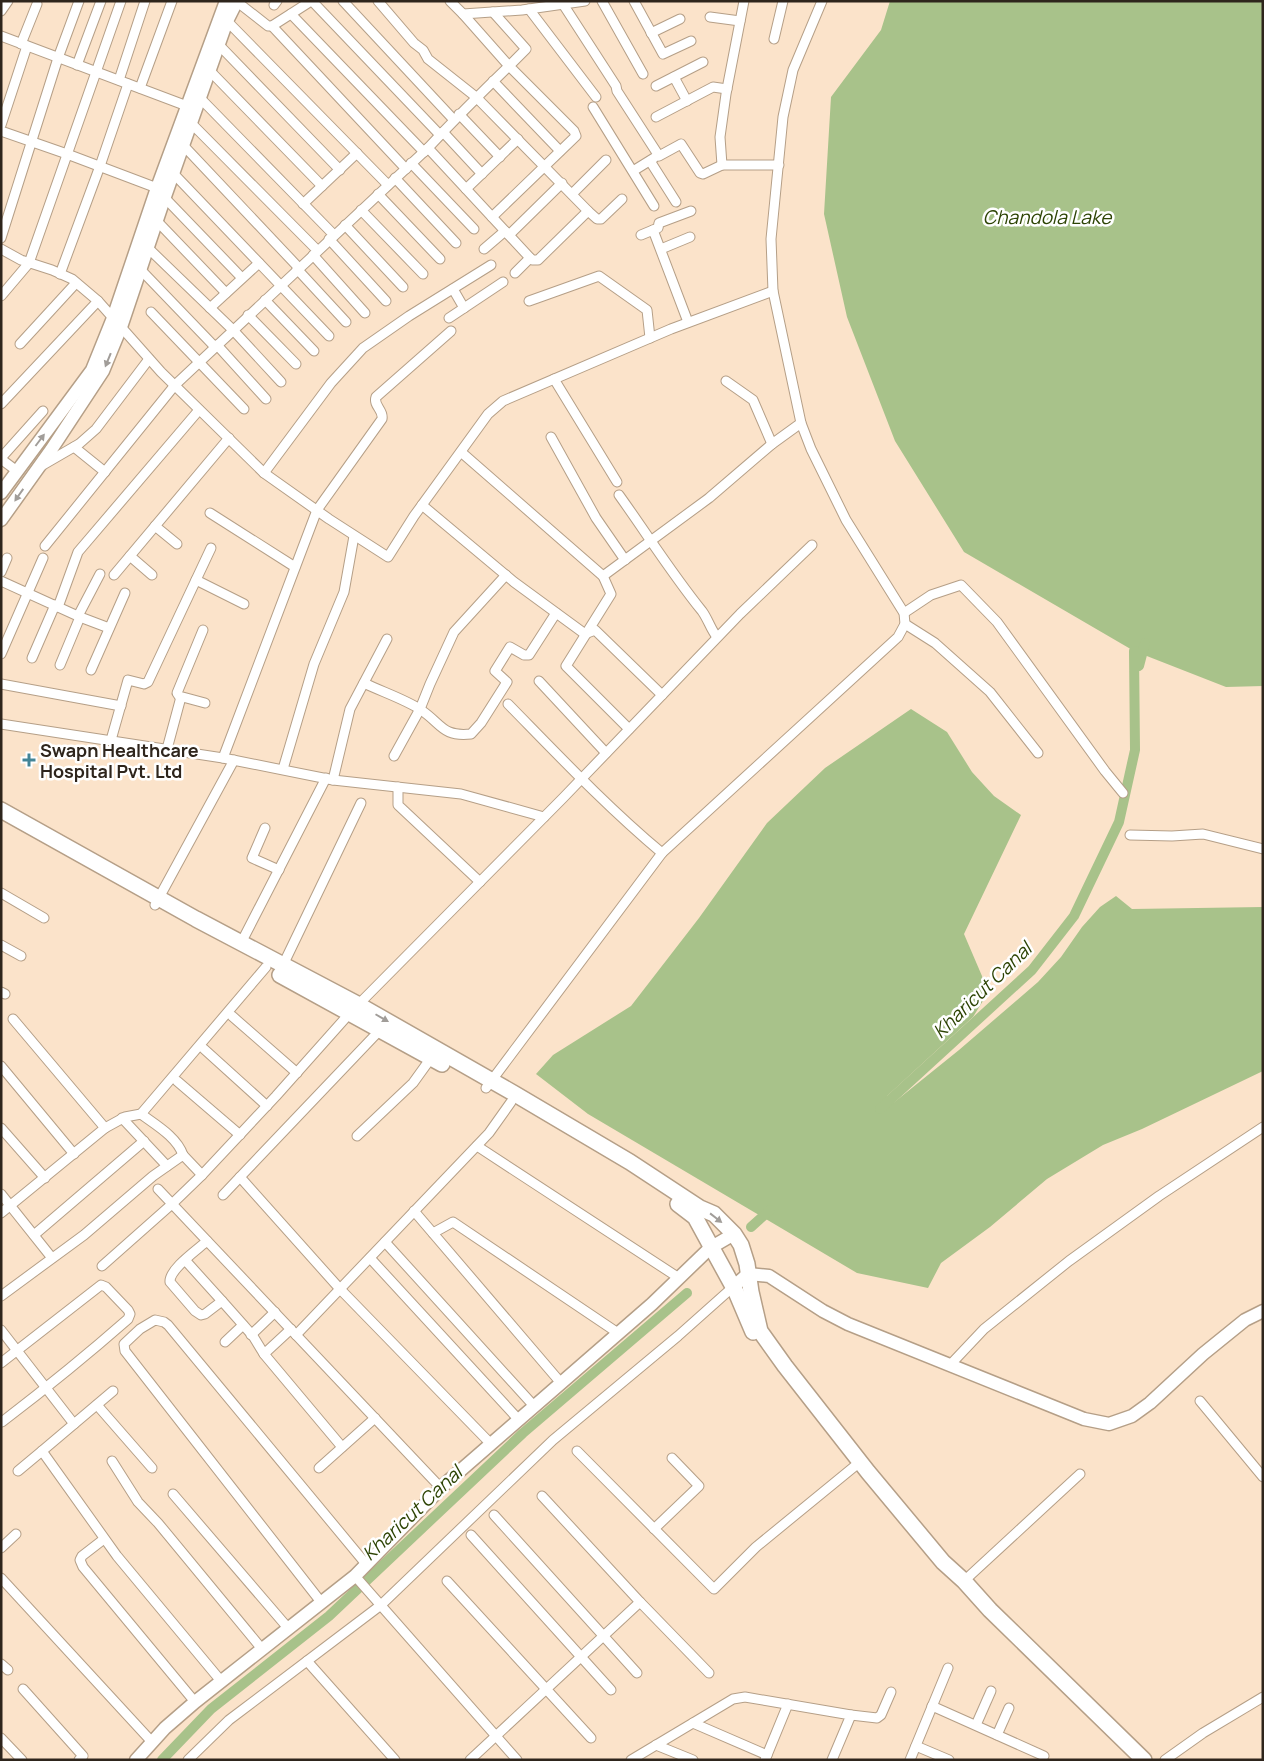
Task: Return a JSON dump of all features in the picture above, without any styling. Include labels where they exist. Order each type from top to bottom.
[{"type":"main road","points":[[1,810],[266,967],[354,1009],[380,1030],[431,1058],[488,1084],[511,1102],[668,1196],[694,1217],[733,1287],[754,1335],[855,1466],[938,1566],[1134,1760]]},
{"type":"main road","points":[[1,820],[157,902],[283,965],[354,1009],[630,1162],[700,1208],[714,1214],[734,1234],[741,1245],[760,1331],[791,1374],[943,1562],[1144,1760]]},
{"type":"street","points":[[1,11],[8,1]]},
{"type":"street","points":[[1,238],[58,58],[79,1]]},
{"type":"street","points":[[77,65],[101,1]]},
{"type":"street","points":[[1,296],[29,263],[122,1]]},
{"type":"street","points":[[60,274],[100,166],[145,1]]},
{"type":"street","points":[[140,88],[172,1]]},
{"type":"street","points":[[1,520],[103,371],[117,323],[161,193],[187,106],[226,1]]},
{"type":"street","points":[[1,493],[92,370],[117,323],[140,269],[156,220],[161,193],[173,173],[227,21],[237,1],[268,26],[272,26],[408,166],[474,229]]},
{"type":"street","points":[[272,26],[311,1],[482,174]]},
{"type":"street","points":[[342,1],[456,117],[500,157]]},
{"type":"street","points":[[378,1],[414,43],[423,50],[428,59],[476,97],[597,219],[601,219],[622,198]]},
{"type":"street","points":[[450,1],[509,66],[574,131],[576,136],[492,217]]},
{"type":"street","points":[[463,14],[529,9],[562,2],[585,1]]},
{"type":"street","points":[[602,1],[643,74]]},
{"type":"street","points":[[634,1],[662,54],[691,41]]},
{"type":"street","points":[[722,165],[720,137],[744,1]]},
{"type":"street","points":[[774,39],[783,1]]},
{"type":"street","points":[[488,1084],[662,853],[898,637],[905,624],[904,613],[846,520],[800,423],[773,291],[771,239],[783,118],[793,70],[822,1]]},
{"type":"street","points":[[562,2],[659,156]]},
{"type":"street","points":[[1,125],[37,4]]},
{"type":"street","points":[[529,9],[596,97]]},
{"type":"street","points":[[45,546],[174,385],[426,150],[456,117],[526,49],[493,12]]},
{"type":"street","points":[[291,14],[466,189],[532,260],[538,260],[588,211]]},
{"type":"street","points":[[710,18],[740,21]]},
{"type":"street","points":[[651,33],[680,19]]},
{"type":"street","points":[[227,21],[357,154],[391,182],[456,243]]},
{"type":"street","points":[[1,36],[187,106]]},
{"type":"street","points":[[219,45],[340,170]]},
{"type":"street","points":[[656,86],[703,62]]},
{"type":"street","points":[[210,71],[322,186]]},
{"type":"street","points":[[674,77],[687,101]]},
{"type":"street","points":[[493,81],[560,151]]},
{"type":"street","points":[[656,118],[713,87],[727,89]]},
{"type":"street","points":[[200,98],[303,204],[386,300]]},
{"type":"street","points":[[594,106],[654,206]]},
{"type":"street","points":[[191,123],[315,252],[365,313]]},
{"type":"street","points":[[1,131],[100,166],[161,193],[242,278]]},
{"type":"street","points":[[466,189],[518,140]]},
{"type":"street","points":[[183,144],[346,322]]},
{"type":"street","points":[[633,171],[679,144],[682,144],[700,173],[703,174],[722,165],[779,165]]},
{"type":"street","points":[[303,204],[357,154]]},
{"type":"street","points":[[572,194],[606,160]]},
{"type":"street","points":[[650,161],[676,202]]},
{"type":"street","points":[[173,173],[329,336]]},
{"type":"street","points":[[484,249],[507,233],[562,184]]},
{"type":"street","points":[[378,194],[440,259]]},
{"type":"street","points":[[361,210],[423,274]]},
{"type":"street","points":[[641,235],[658,228],[659,223],[691,211]]},
{"type":"street","points":[[156,220],[226,293]]},
{"type":"street","points":[[345,225],[403,286]]},
{"type":"street","points":[[653,230],[688,322]]},
{"type":"street","points":[[661,250],[690,237]]},
{"type":"street","points":[[147,248],[233,330],[281,382]]},
{"type":"street","points":[[2,251],[60,274],[76,283],[98,301],[149,359],[264,474],[388,557],[422,505],[488,414],[503,401],[688,322],[773,291]]},
{"type":"street","points":[[515,273],[530,258]]},
{"type":"street","points":[[210,308],[258,263]]},
{"type":"street","points":[[264,474],[332,382],[356,354],[384,332],[491,265]]},
{"type":"street","points":[[140,269],[266,399]]},
{"type":"street","points":[[529,301],[598,276],[647,310],[650,338]]},
{"type":"street","points":[[449,318],[503,282]]},
{"type":"street","points":[[20,344],[76,283]]},
{"type":"street","points":[[453,289],[464,308]]},
{"type":"street","points":[[265,300],[314,351]]},
{"type":"street","points":[[1,404],[98,301]]},
{"type":"street","points":[[151,312],[244,409]]},
{"type":"street","points":[[248,315],[296,364]]},
{"type":"street","points":[[222,758],[317,510],[382,419],[382,413],[376,404],[376,397],[451,331]]},
{"type":"street","points":[[39,467],[74,447],[96,429],[149,359]]},
{"type":"street","points":[[554,379],[617,482]]},
{"type":"street","points":[[726,381],[753,400],[772,444]]},
{"type":"street","points":[[32,658],[57,606],[78,552],[199,410]]},
{"type":"street","points":[[17,472],[1,459],[42,411]]},
{"type":"street","points":[[603,576],[709,498],[772,444],[800,423]]},
{"type":"street","points":[[551,437],[596,518],[625,560]]},
{"type":"street","points":[[114,575],[229,438]]},
{"type":"street","points":[[74,447],[105,472]]},
{"type":"street","points":[[461,452],[603,576],[610,594],[566,666],[629,729]]},
{"type":"street","points":[[619,495],[652,540],[686,592],[703,613],[717,637]]},
{"type":"street","points":[[422,505],[506,575],[585,634]]},
{"type":"street","points":[[210,513],[295,567]]},
{"type":"street","points":[[156,526],[177,544]]},
{"type":"street","points":[[283,769],[314,664],[344,592],[354,536]]},
{"type":"street","points":[[102,1266],[202,1175],[354,1009],[544,817],[717,637],[812,545]]},
{"type":"street","points":[[111,740],[128,680],[144,684],[148,682],[211,548]]},
{"type":"street","points":[[130,556],[152,575]]},
{"type":"street","points":[[1,572],[7,558]]},
{"type":"street","points":[[1,654],[43,558]]},
{"type":"street","points":[[60,665],[79,616],[100,574]]},
{"type":"street","points":[[394,756],[420,709],[454,632],[506,575]]},
{"type":"street","points":[[196,580],[244,604]]},
{"type":"street","points":[[1,581],[109,628]]},
{"type":"street","points":[[904,613],[931,595],[961,584],[997,622],[1123,793]]},
{"type":"street","points":[[91,670],[125,593]]},
{"type":"street","points":[[364,683],[420,709],[439,726],[453,734],[471,734],[481,723],[507,682],[495,671],[510,647],[524,655],[529,654],[556,613]]},
{"type":"street","points":[[905,624],[935,643],[990,692],[1038,752]]},
{"type":"street","points":[[202,630],[177,693],[181,697],[205,703]]},
{"type":"street","points":[[585,634],[595,630],[662,695]]},
{"type":"street","points":[[241,943],[330,779],[350,709],[387,639]]},
{"type":"street","points":[[539,681],[606,753]]},
{"type":"street","points":[[1,684],[121,706]]},
{"type":"street","points":[[167,749],[181,697]]},
{"type":"street","points":[[508,704],[581,779],[628,824],[662,853]]},
{"type":"street","points":[[1,724],[234,760],[330,779],[461,794],[544,817]]},
{"type":"street","points":[[157,902],[234,760]]},
{"type":"street","points":[[398,787],[398,805],[480,882]]},
{"type":"street","points":[[283,965],[361,803]]},
{"type":"street","points":[[265,828],[252,858],[279,870]]},
{"type":"street","points":[[1130,835],[1172,836],[1203,834],[1263,849]]},
{"type":"street","points":[[1,893],[44,918]]},
{"type":"street","points":[[1,945],[21,956]]},
{"type":"street","points":[[1,1213],[105,1128],[122,1118],[141,1114],[266,967]]},
{"type":"street","points":[[232,1016],[297,1073]]},
{"type":"street","points":[[13,1019],[105,1128]]},
{"type":"street","points":[[223,1195],[380,1030]]},
{"type":"street","points":[[204,1049],[267,1106]]},
{"type":"street","points":[[357,1136],[413,1082],[431,1058]]},
{"type":"street","points":[[1,1066],[74,1154]]},
{"type":"street","points":[[177,1081],[240,1135]]},
{"type":"street","points":[[264,1354],[294,1332],[340,1289],[489,1133],[511,1102]]},
{"type":"street","points":[[141,1114],[175,1140],[181,1147],[183,1155],[202,1175]]},
{"type":"street","points":[[122,1118],[167,1166]]},
{"type":"street","points":[[950,1365],[984,1330],[1069,1261],[1159,1196],[1263,1127]]},
{"type":"street","points":[[1,1128],[44,1178]]},
{"type":"street","points":[[34,1235],[144,1141]]},
{"type":"street","points":[[477,1146],[679,1278]]},
{"type":"street","points":[[1,1296],[84,1235],[153,1176],[183,1155]]},
{"type":"street","points":[[240,1177],[340,1289],[491,1444]]},
{"type":"street","points":[[158,1188],[441,1488]]},
{"type":"street","points":[[1,1194],[52,1258]]},
{"type":"street","points":[[414,1211],[561,1383]]},
{"type":"street","points":[[433,1233],[453,1222],[618,1333]]},
{"type":"street","points":[[136,1760],[165,1728],[195,1702],[355,1576],[441,1488],[618,1333],[710,1248],[734,1234]]},
{"type":"street","points":[[206,1241],[174,1270],[170,1282],[195,1311],[201,1315],[222,1301]]},
{"type":"street","points":[[385,1242],[534,1406]]},
{"type":"street","points":[[370,1258],[518,1420]]},
{"type":"street","points":[[185,1260],[244,1325],[264,1354],[342,1447]]},
{"type":"street","points":[[188,1760],[229,1720],[381,1605],[553,1440],[678,1336],[748,1274],[769,1276],[848,1324],[1084,1419],[1109,1424],[1132,1416],[1150,1403],[1203,1354],[1245,1320],[1263,1310]]},
{"type":"street","points":[[1,1363],[101,1285],[106,1286],[130,1314],[128,1319],[46,1388],[2,1422]]},
{"type":"street","points":[[251,1335],[275,1312]]},
{"type":"street","points":[[321,1602],[125,1352],[124,1344],[130,1337],[155,1320],[168,1325],[366,1564]]},
{"type":"street","points":[[224,1342],[244,1325]]},
{"type":"street","points":[[1,1330],[74,1424]]},
{"type":"street","points":[[18,1471],[113,1391]]},
{"type":"street","points":[[1200,1401],[1263,1477]]},
{"type":"street","points":[[97,1405],[152,1468]]},
{"type":"street","points":[[319,1468],[375,1418]]},
{"type":"street","points":[[42,1451],[104,1539],[221,1681]]},
{"type":"street","points":[[577,1451],[714,1588],[756,1547],[855,1466]]},
{"type":"street","points":[[654,1528],[699,1486],[672,1458]]},
{"type":"street","points":[[112,1461],[138,1502],[158,1523],[262,1649]]},
{"type":"street","points":[[964,1581],[1080,1474]]},
{"type":"street","points":[[173,1494],[288,1628]]},
{"type":"street","points":[[542,1496],[709,1673]]},
{"type":"street","points":[[494,1515],[637,1673]]},
{"type":"street","points":[[1,1548],[16,1534]]},
{"type":"street","points":[[471,1535],[611,1690]]},
{"type":"street","points":[[104,1539],[82,1556],[80,1560],[83,1567],[195,1702]]},
{"type":"street","points":[[355,1576],[516,1760]]},
{"type":"street","points":[[1,1578],[152,1742]]},
{"type":"street","points":[[447,1581],[591,1738]]},
{"type":"street","points":[[470,1760],[640,1602]]},
{"type":"street","points":[[307,1661],[395,1760]]},
{"type":"street","points":[[910,1760],[948,1668]]},
{"type":"street","points":[[23,1689],[83,1756],[79,1760]]},
{"type":"street","points":[[976,1726],[990,1691]]},
{"type":"street","points":[[631,1760],[734,1700],[746,1697],[877,1718],[881,1715],[891,1692]]},
{"type":"street","points":[[1165,1760],[1203,1733],[1263,1697]]},
{"type":"street","points":[[693,1723],[766,1757],[788,1704]]},
{"type":"street","points":[[932,1706],[1044,1756]]},
{"type":"street","points":[[997,1735],[1009,1708]]},
{"type":"street","points":[[832,1760],[851,1715]]},
{"type":"street","points":[[1,1738],[22,1760]]},
{"type":"street","points":[[656,1745],[693,1760]]},
{"type":"street","points":[[916,1746],[949,1760]]},
{"type":"water","name":"Chandola Lake","points":[[890,1],[1263,1],[1263,686],[1226,687],[1134,651],[964,552],[895,441],[847,317],[824,214],[831,97],[881,30]]},
{"type":"water","points":[[911,709],[947,732],[972,772],[994,796],[1021,815],[964,934],[982,976],[986,996],[973,1017],[887,1096],[892,1104],[959,1050],[1038,982],[1061,957],[1082,927],[1100,907],[1116,896],[1132,909],[1263,907],[1263,1071],[1142,1129],[1103,1145],[1047,1179],[990,1227],[941,1263],[928,1288],[857,1273],[588,1114],[536,1074],[553,1055],[631,1006],[699,918],[767,823],[825,768]]},
{"type":"waterway","name":"Kharicut Canal","points":[[880,1109],[1032,970],[1074,916],[1119,822],[1135,750],[1134,651],[1139,666],[1145,643]]},
{"type":"waterway","name":"Kharicut Canal","points":[[751,1227],[770,1210]]},
{"type":"waterway","name":"Kharicut Canal","points":[[162,1760],[211,1709],[329,1616],[523,1433],[687,1293]]},
{"type":"place","name":"Swapn Healthcare Hospital Pvt. Ltd","points":[[29,760]]}]
